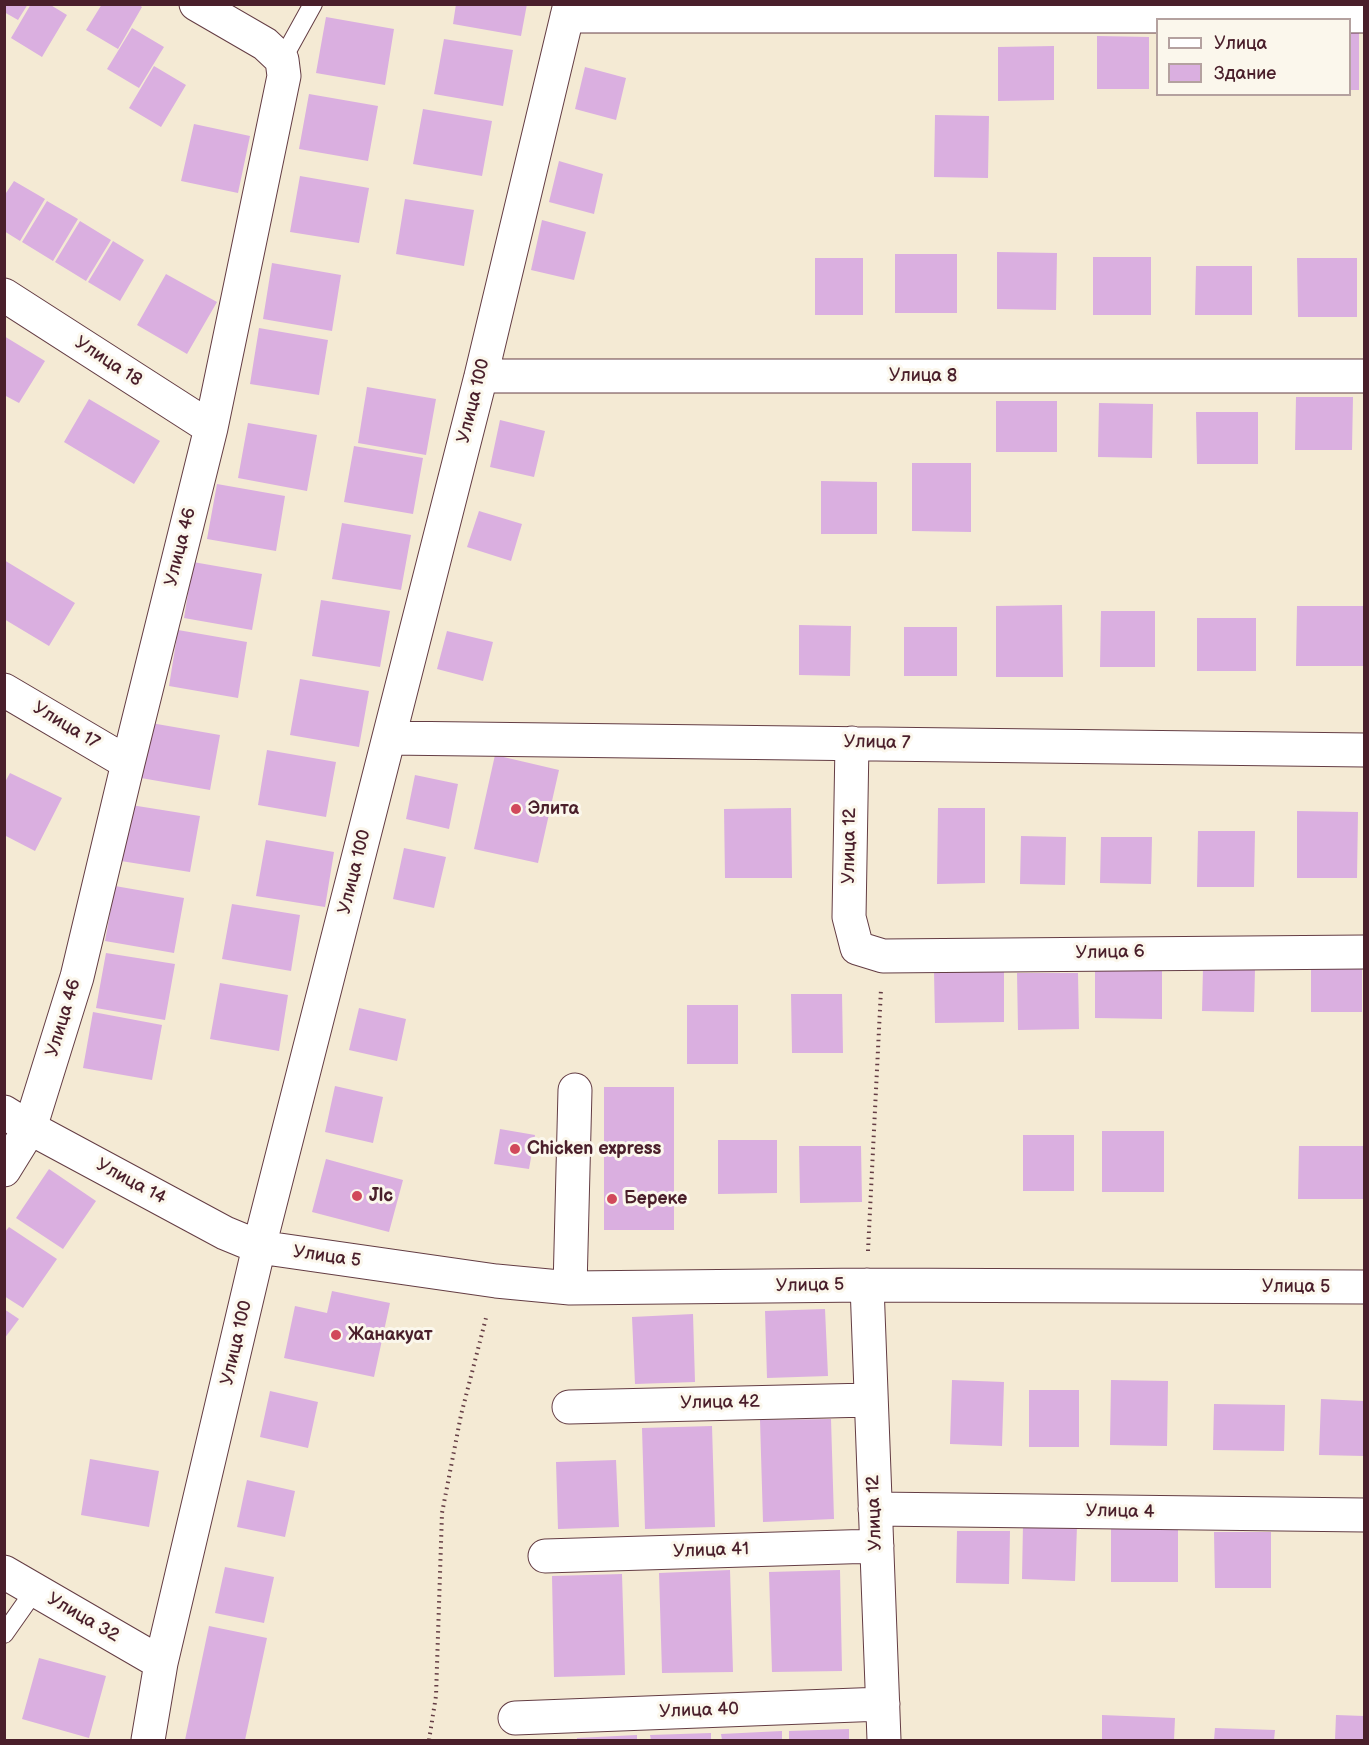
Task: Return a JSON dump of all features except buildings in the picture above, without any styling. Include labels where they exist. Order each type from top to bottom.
[{"type":"street","points":[[196,4],[265,45],[282,60]]},
{"type":"street","points":[[568,10],[881,10],[1365,16]]},
{"type":"street","name":"Улица 100","points":[[148,1740],[161,1663],[259,1247],[481,376],[568,10]]},
{"type":"street","name":"Улица 46","points":[[4,1170],[17,1120],[77,977],[211,428],[284,76],[282,60]]},
{"type":"street","name":"Улица 18","points":[[4,295],[211,428]]},
{"type":"street","name":"Улица 8","points":[[481,376],[1365,376]]},
{"type":"street","name":"Улица 17","points":[[4,690],[128,763]]},
{"type":"street","name":"Улица 7","points":[[389,738],[1365,750]]},
{"type":"street","name":"Улица 12","points":[[852,743],[849,917],[870,952]]},
{"type":"street","name":"Улица 6","points":[[870,952],[1365,952]]},
{"type":"street","points":[[570,1288],[575,1090]]},
{"type":"street","name":"Улица 14","points":[[17,1120],[225,1233],[259,1247]]},
{"type":"street","name":"Улица 5","points":[[259,1247],[496,1281],[570,1288],[867,1285],[1365,1287]]},
{"type":"street","name":"Улица 12","points":[[867,1285],[884,1740]]},
{"type":"street","name":"Улица 42","points":[[570,1407],[870,1400]]},
{"type":"street","name":"Улица 4","points":[[875,1509],[1365,1515]]},
{"type":"street","name":"Улица 41","points":[[545,1556],[877,1546]]},
{"type":"street","name":"Улица 32","points":[[4,1572],[161,1663]]},
{"type":"street","name":"Улица 40","points":[[515,1718],[883,1704]]},
{"type":"lane","points":[[282,60],[313,4]]},
{"type":"lane","points":[[4,1634],[35,1590]]},
{"type":"path","points":[[867,1285],[870,952]]},
{"type":"path","points":[[429,1740],[436,1696],[442,1513],[461,1415],[496,1281]]},
{"type":"place","name":"Элита","points":[[516,809]]},
{"type":"place","name":"Chicken express","points":[[515,1149]]},
{"type":"place","name":"Jlc","points":[[357,1196]]},
{"type":"place","name":"Береке","points":[[612,1199]]},
{"type":"place","name":"Жанакуат","points":[[336,1335]]}]
